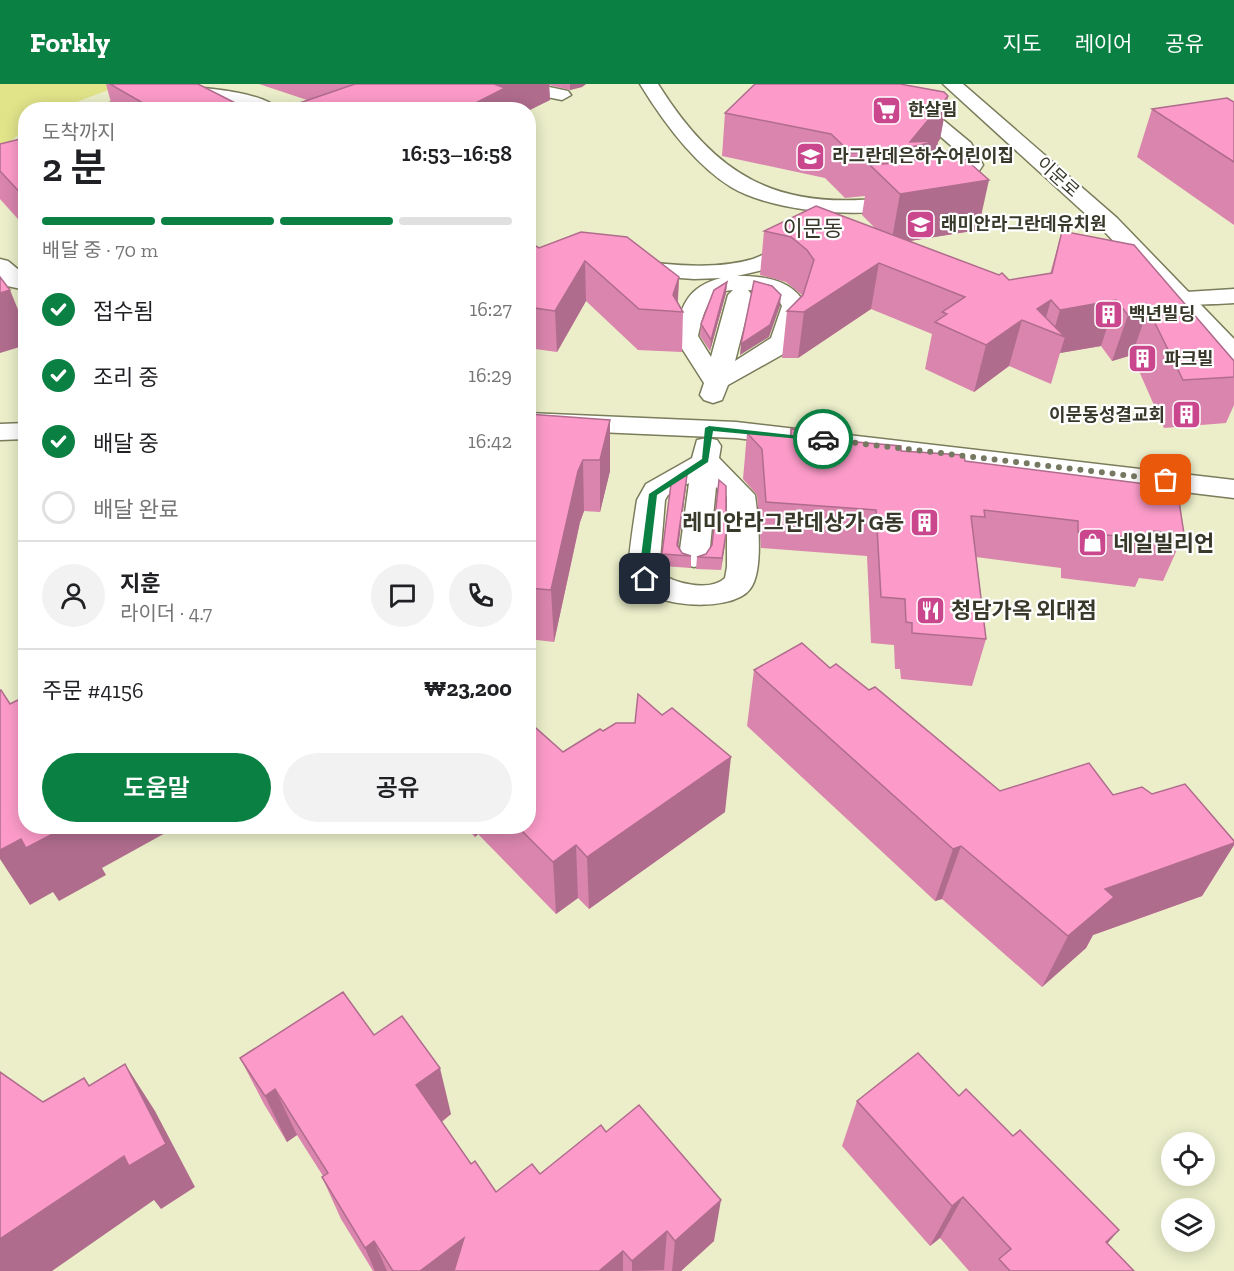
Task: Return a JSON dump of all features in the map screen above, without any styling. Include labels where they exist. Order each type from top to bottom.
[{"type":"main road","points":[[508,84],[562,95]]},
{"type":"main road","points":[[649,84],[714,164],[736,182],[801,204],[830,208],[895,202],[931,195],[960,182],[973,165],[964,147],[888,84]]},
{"type":"main road","name":"이문로","points":[[952,84],[1065,182],[1184,299],[1234,353]]},
{"type":"main road","points":[[133,102],[153,96],[199,92],[232,96],[248,102]]},
{"type":"main road","points":[[608,265],[688,274],[754,267],[789,252],[818,232],[830,208]]},
{"type":"main road","points":[[0,266],[18,282]]},
{"type":"main road","points":[[727,283],[770,287],[785,293],[794,306],[783,340],[771,351],[716,382],[687,341],[696,302],[708,289],[727,283]]},
{"type":"main road","points":[[1131,283],[1184,299],[1234,297]]},
{"type":"main road","points":[[694,557],[716,382],[740,295]]},
{"type":"main road","points":[[536,421],[709,428],[800,436],[1234,489]]},
{"type":"main road","points":[[0,432],[18,431]]},
{"type":"main road","points":[[706,460],[741,495],[741,579],[732,591],[724,594],[657,588],[645,579],[644,573],[651,500],[656,490],[706,460]]},
{"type":"green space","points":[[0,84],[124,84],[76,102],[18,102],[18,135],[0,150]]},
{"type":"building","points":[[110,84],[198,84],[233,102],[141,102]]},
{"type":"building","points":[[355,84],[494,84],[505,88],[478,102],[302,102]]},
{"type":"building","points":[[755,84],[900,84],[944,92],[948,96],[910,142],[938,141],[902,149],[851,153],[831,134],[725,113]]},
{"type":"building","points":[[1227,98],[1234,102],[1234,162],[1152,109]]},
{"type":"building","points":[[18,140],[18,190],[0,171],[0,144]]},
{"type":"building","points":[[954,149],[989,180],[900,194],[870,165],[907,162]]},
{"type":"building","points":[[816,206],[999,275],[1002,273],[1009,280],[1052,273],[1062,231],[1134,245],[1234,361],[1234,377],[1183,380],[1148,309],[1128,315],[1116,300],[1060,310],[1051,300],[1037,309],[1065,337],[1022,320],[986,345],[935,322],[947,314],[942,312],[965,297],[879,263],[804,312],[787,311],[803,295],[814,260],[807,250],[791,237],[764,231]]},
{"type":"building","points":[[581,232],[627,237],[679,277],[673,295],[683,312],[639,309],[585,261],[555,311],[536,308],[536,246],[539,248]]},
{"type":"building","points":[[0,277],[10,290],[0,293]]},
{"type":"building","points":[[754,281],[772,286],[781,295],[770,325],[741,344]]},
{"type":"building","points":[[727,282],[711,340],[701,324],[714,290]]},
{"type":"building","points":[[536,415],[610,420],[600,460],[583,460],[578,471],[551,590],[536,589]]},
{"type":"building","points":[[791,429],[844,432],[845,441],[901,446],[901,451],[964,455],[965,461],[1177,488],[1184,534],[1154,531],[1155,540],[1078,532],[1078,521],[984,510],[985,517],[971,516],[986,639],[912,633],[912,623],[906,622],[905,599],[881,597],[876,510],[766,502],[762,449],[747,433],[791,436]]},
{"type":"building","points":[[687,475],[677,545],[682,553],[691,556],[662,554],[671,484]]},
{"type":"building","points":[[719,480],[726,486],[726,533],[722,558],[697,557],[706,554],[712,545]]},
{"type":"building","points":[[802,643],[830,668],[836,664],[869,690],[875,687],[1000,791],[1089,763],[1113,795],[1142,787],[1152,794],[1185,784],[1234,843],[1105,889],[1114,897],[1068,936],[961,846],[953,849],[754,670]]},
{"type":"building","points":[[1,690],[10,704],[18,700],[18,834],[53,834],[26,848],[21,839],[0,850]]},
{"type":"building","points":[[638,694],[662,715],[672,708],[731,757],[587,857],[576,845],[553,862],[525,834],[536,834],[536,728],[563,752],[600,729],[603,731],[616,723],[635,723]]},
{"type":"building","points":[[343,992],[374,1035],[402,1016],[440,1068],[416,1085],[471,1164],[475,1161],[496,1192],[532,1164],[540,1174],[601,1125],[606,1132],[639,1105],[721,1200],[675,1241],[667,1231],[632,1261],[623,1251],[599,1271],[454,1271],[464,1238],[420,1271],[393,1271],[374,1241],[365,1248],[322,1177],[328,1173],[275,1089],[265,1096],[240,1058]]},
{"type":"building","points":[[918,1053],[959,1096],[966,1089],[1013,1136],[1020,1130],[1119,1230],[1106,1242],[1134,1271],[1010,1271],[999,1259],[1011,1249],[963,1197],[952,1206],[857,1101]]},
{"type":"building","points":[[125,1064],[166,1144],[129,1166],[124,1156],[0,1239],[0,1072],[43,1102],[84,1078],[89,1086]]},
{"type":"way so far","points":[[823,439],[1166,480]]},
{"type":"place","name":"한살림","points":[[887,110]]},
{"type":"place","name":"라그란데은하수어린이집","points":[[811,156]]},
{"type":"place","name":"래미안라그란데유치원","points":[[920,224]]},
{"type":"place","name":"백년빌딩","points":[[1108,314]]},
{"type":"place","name":"파크빌","points":[[1143,359]]},
{"type":"place","name":"이문동성결교회","points":[[1186,415]]},
{"type":"place","name":"레미안라그란데상가 G동","points":[[925,522]]},
{"type":"place","name":"네일빌리언","points":[[1092,543]]},
{"type":"place","name":"청담가옥 외대점","points":[[930,610]]},
{"type":"district","name":"이문동","points":[[813,228]]},
{"type":"route","points":[[645,579],[653,494],[706,460],[709,428],[823,439]]}]
